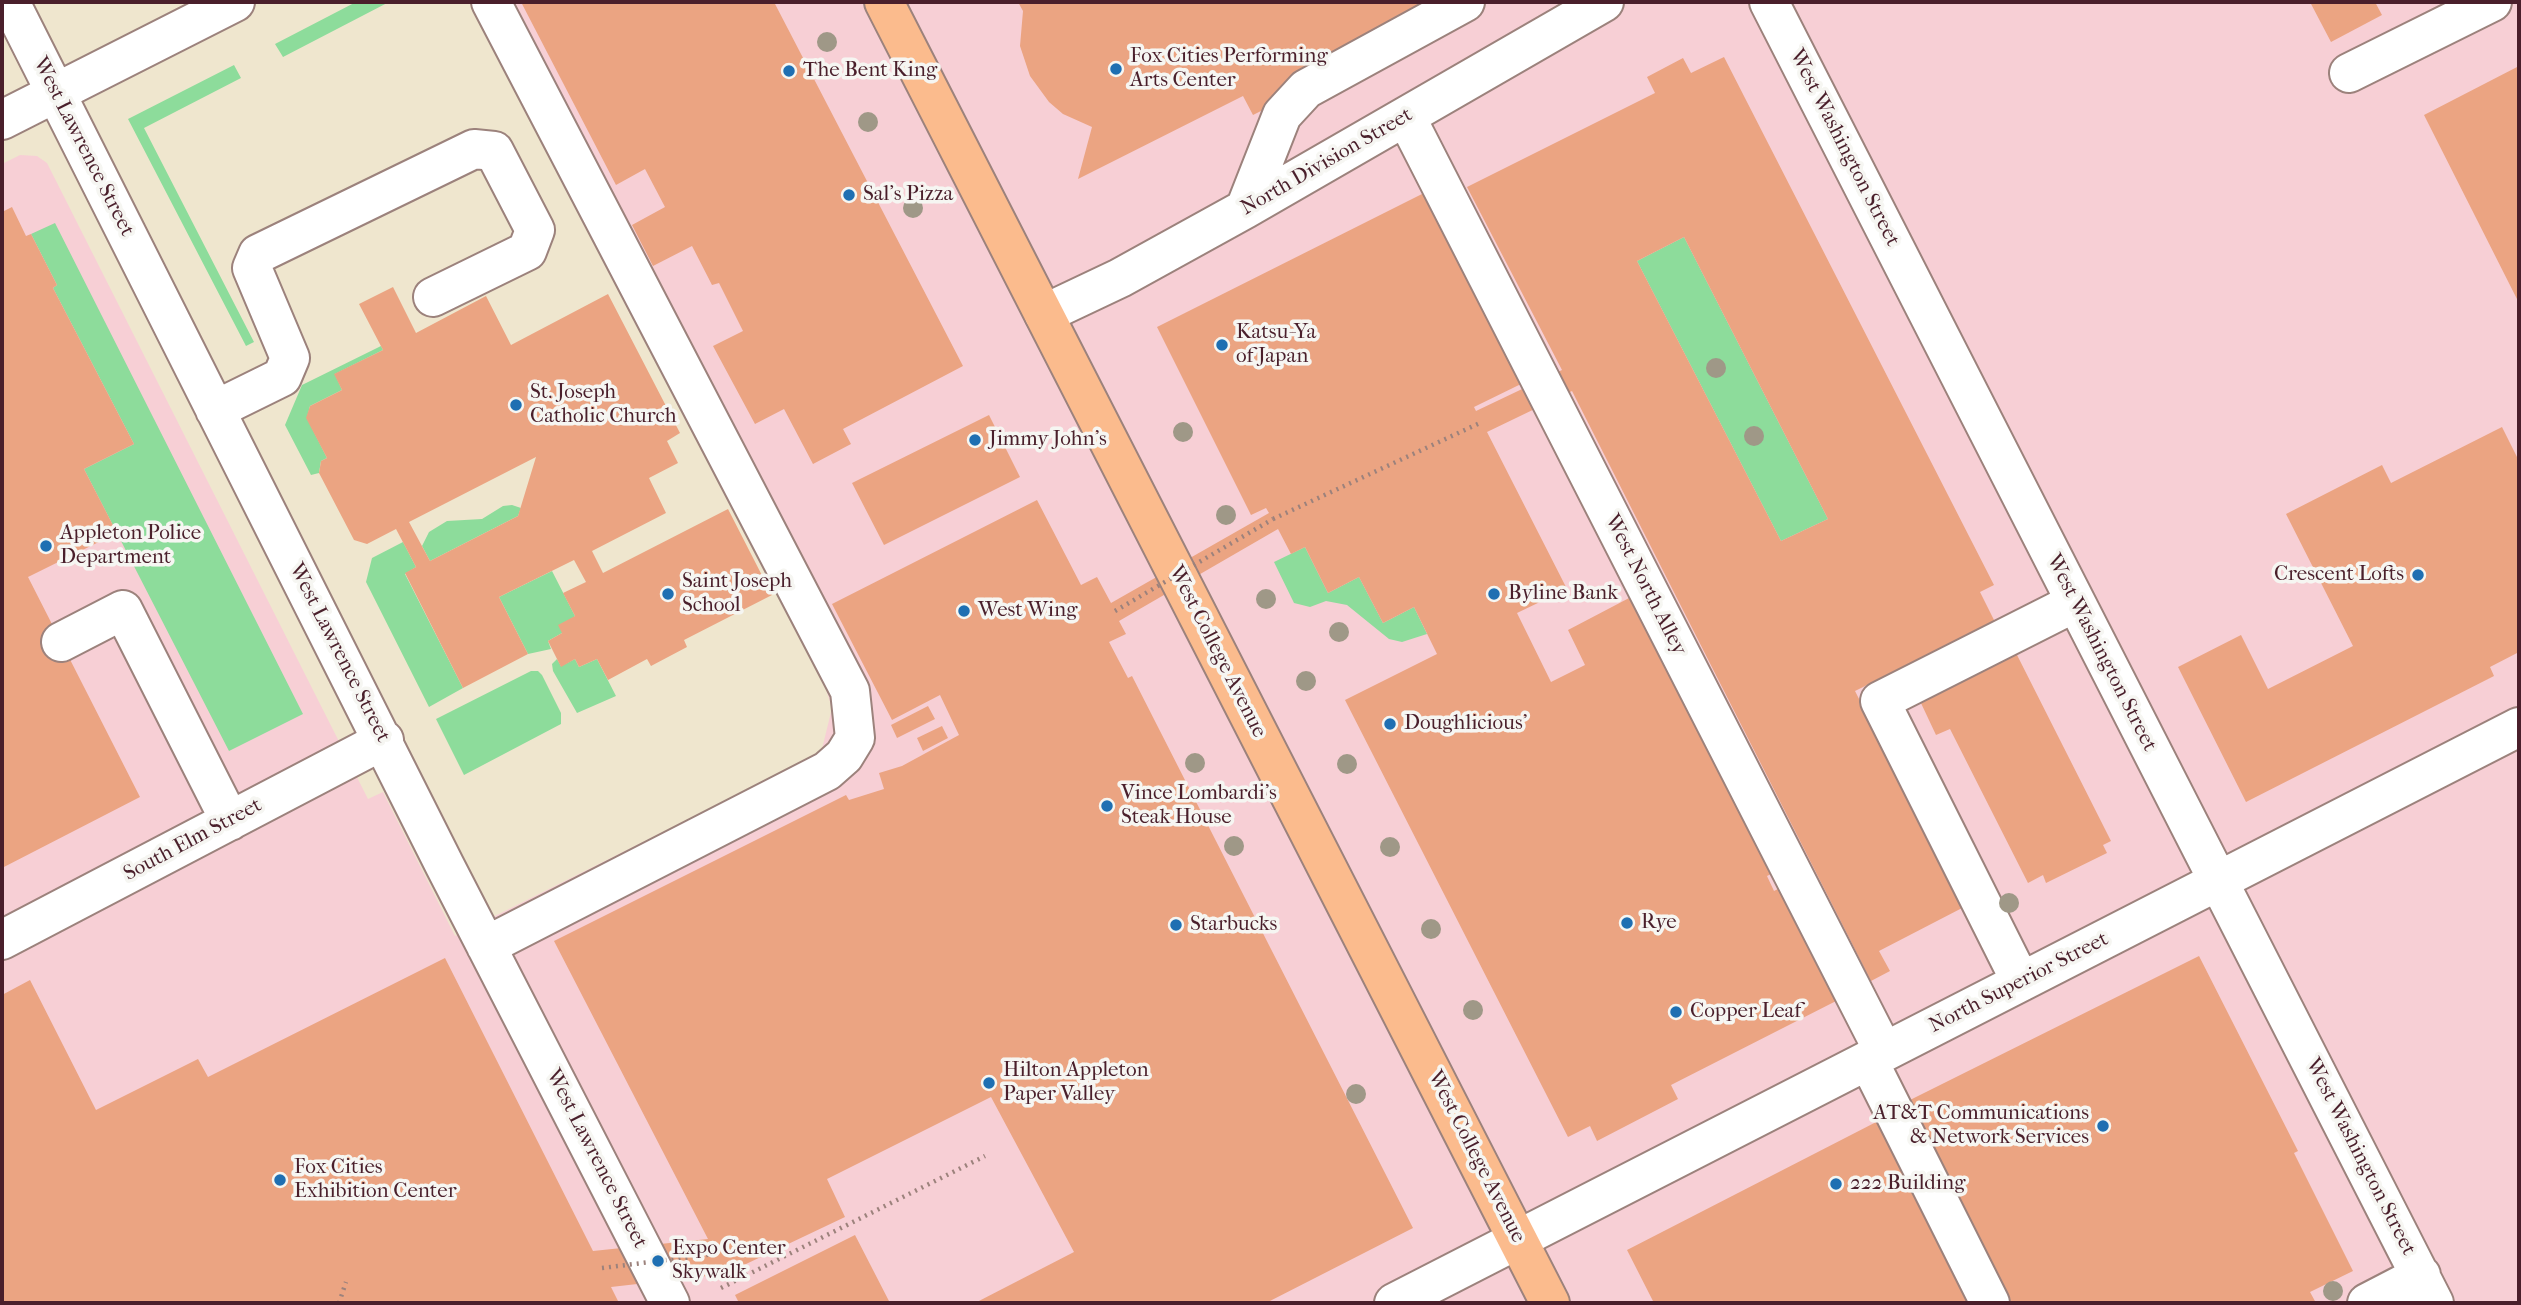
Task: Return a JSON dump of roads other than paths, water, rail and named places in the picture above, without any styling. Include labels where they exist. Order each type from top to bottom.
[{"type":"main road","name":"West College Avenue","points":[[884,2],[1550,1303]]},
{"type":"street","name":"West Lawrence Street","points":[[10,2],[486,946],[670,1303]]},
{"type":"street","points":[[2,120],[235,2]]},
{"type":"street","points":[[486,946],[827,771],[844,756],[855,738],[850,691],[491,2]]},
{"type":"street","points":[[1245,209],[1282,115],[1306,89],[1465,2]]},
{"type":"street","name":"North Division Street","points":[[1044,314],[1119,278],[1245,209],[1604,2]]},
{"type":"street","name":"West Washington Street","points":[[1769,2],[2425,1294]]},
{"type":"street","points":[[2349,73],[2492,2]]},
{"type":"street","name":"West North Alley","points":[[1406,117],[1876,1056],[1990,1303]]},
{"type":"street","points":[[215,410],[282,377],[290,358],[252,268],[258,254],[474,149],[494,151],[535,230],[527,251],[433,297]]},
{"type":"street","points":[[2021,982],[1880,701],[2074,603]]},
{"type":"street","points":[[61,642],[123,610],[230,821]]},
{"type":"street","name":"North Superior Street","points":[[1394,1303],[2519,727]]},
{"type":"street","name":"South Elm Street","points":[[2,940],[384,740]]},
{"type":"street","points":[[2367,1303],[2425,1294]]},
{"type":"place","name":"Fox Cities Performing Arts Center","points":[[1116,69]]},
{"type":"place","name":"The Bent King","points":[[789,71]]},
{"type":"place","name":"Sal's Pizza","points":[[849,195]]},
{"type":"place","name":"Katsu-Ya of Japan","points":[[1222,345]]},
{"type":"place","name":"St. Joseph Catholic Church","points":[[516,405]]},
{"type":"place","name":"Jimmy John's","points":[[975,440]]},
{"type":"place","name":"Appleton Police Department","points":[[46,546]]},
{"type":"place","name":"Crescent Lofts","points":[[2418,575]]},
{"type":"place","name":"Saint Joseph School","points":[[668,594]]},
{"type":"place","name":"Byline Bank","points":[[1494,594]]},
{"type":"place","name":"West Wing","points":[[964,611]]},
{"type":"place","name":"Doughlicious’","points":[[1390,724]]},
{"type":"place","name":"Vince Lombardi's Steak House","points":[[1107,806]]},
{"type":"place","name":"Rye","points":[[1627,923]]},
{"type":"place","name":"Starbucks","points":[[1176,925]]},
{"type":"place","name":"Copper Leaf","points":[[1676,1012]]},
{"type":"place","name":"Hilton Appleton Paper Valley","points":[[989,1083]]},
{"type":"place","name":"AT&T Communications & Network Services","points":[[2103,1126]]},
{"type":"place","name":"Fox Cities Exhibition Center","points":[[280,1180]]},
{"type":"place","name":"222 Building","points":[[1836,1184]]},
{"type":"place","name":"Expo Center Skywalk","points":[[658,1261]]}]
